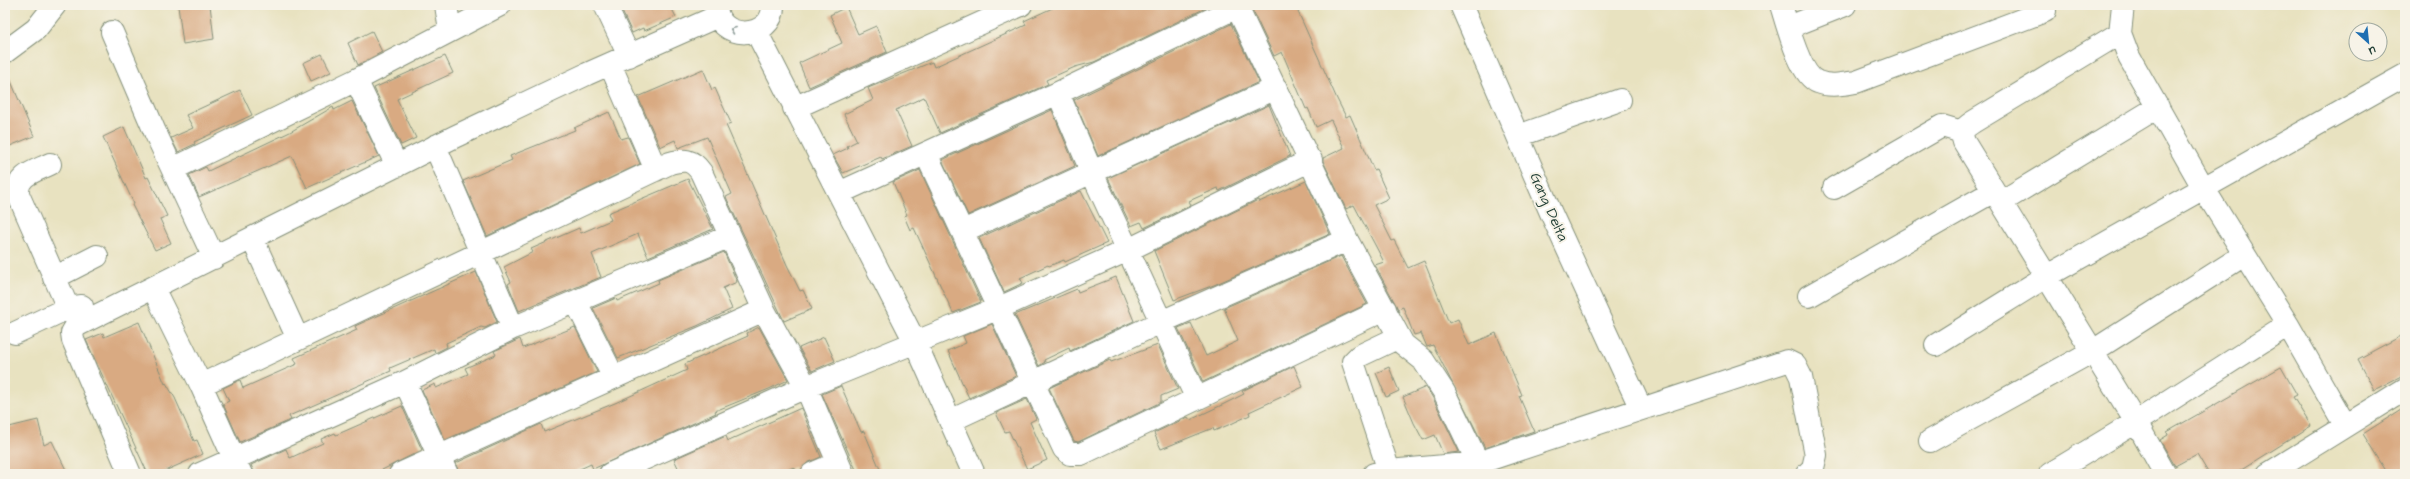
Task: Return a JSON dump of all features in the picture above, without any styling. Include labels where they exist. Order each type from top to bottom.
[{"type":"street","points":[[5,52],[36,29],[55,5]]},
{"type":"street","points":[[446,5],[450,31]]},
{"type":"street","points":[[173,169],[356,80],[500,5]]},
{"type":"street","points":[[605,5],[620,60],[656,170]]},
{"type":"street","points":[[130,474],[73,340],[75,328],[435,146],[620,60],[717,10],[726,28],[733,31],[748,33],[756,31],[764,26],[770,18],[773,5]]},
{"type":"street","points":[[794,108],[1020,5]]},
{"type":"street","name":"Gang Delta","points":[[1461,5],[1518,136],[1641,409]]},
{"type":"street","points":[[1781,5],[1803,68],[1811,78],[1829,85],[1856,82],[2045,11]]},
{"type":"street","points":[[1788,27],[1844,5]]},
{"type":"street","points":[[2123,5],[2120,33],[2129,57],[2204,189],[2288,325],[2345,425]]},
{"type":"street","points":[[839,194],[1058,93],[1236,6],[1311,160],[1347,240],[1399,337],[1408,349],[1423,360],[1444,392],[1479,468]]},
{"type":"street","points":[[756,31],[794,108],[915,342],[974,474]]},
{"type":"street","points":[[112,32],[214,258]]},
{"type":"street","points":[[1962,132],[1973,122],[2120,33]]},
{"type":"street","points":[[1936,345],[2047,276],[2405,75]]},
{"type":"street","points":[[356,80],[397,166]]},
{"type":"street","points":[[963,231],[1276,88]]},
{"type":"street","points":[[1058,93],[1092,172],[1197,399]]},
{"type":"street","points":[[1518,136],[1620,100]]},
{"type":"street","points":[[1809,296],[1998,196],[2158,107]]},
{"type":"street","points":[[1834,188],[1942,126],[1962,132]]},
{"type":"street","points":[[1962,132],[1964,142],[2136,422],[2165,474]]},
{"type":"street","points":[[435,146],[513,328]]},
{"type":"street","points":[[926,154],[1064,449],[1074,455],[1081,454],[1385,309]]},
{"type":"street","points":[[201,385],[656,170],[683,160],[694,164],[701,172],[764,310],[806,387],[840,468],[812,474]]},
{"type":"street","points":[[610,474],[806,387],[999,308],[1128,250],[1311,160]]},
{"type":"street","points":[[50,164],[21,178],[17,189],[26,214],[68,308]]},
{"type":"street","points":[[200,474],[238,467],[513,328],[730,236]]},
{"type":"street","points":[[252,238],[298,339]]},
{"type":"street","points":[[950,421],[1161,322],[1347,240]]},
{"type":"street","points":[[1930,441],[2093,351],[2244,255]]},
{"type":"street","points":[[54,278],[97,256]]},
{"type":"street","points":[[153,288],[201,385],[238,467]]},
{"type":"street","points":[[576,302],[613,376]]},
{"type":"street","points":[[15,333],[68,308],[84,306],[93,318]]},
{"type":"street","points":[[400,474],[443,465],[613,376],[764,310]]},
{"type":"street","points":[[2050,474],[2136,422],[2288,325]]},
{"type":"street","points":[[1399,337],[1359,356],[1353,362],[1382,472],[1479,468],[1641,409],[1790,362],[1798,370],[1803,385],[1816,455],[1813,468],[1807,474]]},
{"type":"street","points":[[405,382],[443,465]]},
{"type":"street","points":[[2268,474],[2405,389]]},
{"type":"building","points":[[210,5],[214,39],[183,44],[178,6]]},
{"type":"building","points":[[619,5],[670,5],[676,17],[644,31],[643,28],[632,33]]},
{"type":"building","points":[[1059,5],[1212,5],[1094,62],[1075,67],[1046,80],[1048,84],[940,133],[924,97],[896,110],[912,146],[843,173],[833,155],[848,148],[847,146],[857,141],[844,114],[873,100],[868,88],[932,62],[934,67],[1026,25],[1024,21]]},
{"type":"building","points":[[1250,5],[1295,5],[1337,99],[1346,117],[1350,115],[1374,170],[1376,169],[1389,198],[1374,205],[1392,241],[1394,240],[1408,268],[1424,261],[1449,323],[1458,319],[1469,345],[1496,333],[1522,395],[1519,396],[1534,431],[1485,448],[1433,345],[1427,347],[1421,333],[1414,335],[1403,307],[1398,309],[1375,265],[1384,262],[1354,205],[1346,209],[1323,161],[1323,158],[1344,148],[1331,120],[1316,127],[1308,108],[1306,109],[1282,52],[1274,56]]},
{"type":"building","points":[[846,7],[858,34],[876,26],[887,52],[809,87],[799,63],[842,43],[830,15]]},
{"type":"building","points":[[1231,24],[1259,82],[1098,156],[1074,100]]},
{"type":"building","points":[[372,31],[382,52],[358,65],[348,43]]},
{"type":"building","points":[[322,54],[331,72],[311,81],[303,63]]},
{"type":"building","points":[[445,56],[453,73],[397,99],[416,138],[401,145],[374,88]]},
{"type":"building","points":[[5,67],[34,136],[5,148]]},
{"type":"building","points":[[703,69],[712,90],[715,88],[731,123],[726,125],[787,265],[800,291],[803,290],[812,309],[784,321],[726,197],[732,194],[707,137],[678,148],[675,140],[660,147],[638,97]]},
{"type":"building","points":[[240,90],[252,115],[194,142],[195,144],[178,152],[171,138],[193,128],[186,115]]},
{"type":"building","points":[[352,101],[379,156],[307,188],[292,156],[199,197],[189,175],[206,167],[208,171],[290,132],[333,107],[334,110]]},
{"type":"building","points":[[1269,105],[1290,156],[1219,191],[1218,188],[1189,201],[1191,205],[1144,228],[1141,222],[1131,226],[1108,178]]},
{"type":"building","points":[[1052,110],[1075,166],[968,215],[942,160]]},
{"type":"building","points":[[609,112],[621,139],[628,137],[640,164],[487,236],[463,181],[512,160],[510,156],[575,130],[574,128]]},
{"type":"building","points":[[124,127],[146,178],[148,177],[167,216],[160,219],[171,243],[155,250],[132,205],[134,204],[103,137]]},
{"type":"building","points":[[920,170],[981,302],[953,313],[914,228],[910,230],[904,216],[907,215],[893,182]]},
{"type":"building","points":[[688,179],[713,229],[648,257],[638,234],[592,254],[601,277],[519,311],[508,284],[511,282],[504,267],[533,252],[531,249],[579,228],[581,233],[611,220],[608,213]]},
{"type":"building","points":[[1306,181],[1330,234],[1214,285],[1174,300],[1154,251],[1258,200],[1259,202]]},
{"type":"building","points":[[1081,191],[1107,243],[1065,262],[1064,260],[1049,266],[1048,265],[1020,278],[1023,283],[1004,292],[979,238]]},
{"type":"building","points":[[724,252],[737,282],[723,288],[732,309],[697,326],[618,358],[593,308],[616,298],[617,301],[659,283],[658,280]]},
{"type":"building","points":[[1341,256],[1367,304],[1203,382],[1178,328],[1191,323],[1206,356],[1238,341],[1224,308]]},
{"type":"building","points":[[476,272],[497,322],[485,328],[481,327],[446,343],[447,347],[435,353],[434,349],[390,368],[391,371],[289,416],[291,420],[240,442],[223,404],[229,401],[223,388],[240,380],[243,388],[297,364],[294,358],[357,330],[355,326]]},
{"type":"building","points":[[1116,277],[1134,321],[1070,351],[1069,348],[1044,360],[1045,362],[1039,366],[1015,315],[1077,289],[1078,292]]},
{"type":"building","points":[[139,322],[165,384],[166,383],[175,398],[194,441],[197,440],[203,454],[158,474],[148,474],[86,340],[103,333],[104,337]]},
{"type":"building","points":[[992,324],[1016,376],[969,398],[948,351],[966,343],[963,336]]},
{"type":"building","points":[[575,327],[597,372],[445,440],[422,390],[435,384],[436,388],[468,374],[465,368],[496,355],[494,351],[520,339],[523,348]]},
{"type":"building","points":[[759,327],[788,380],[715,411],[716,413],[593,469],[591,464],[569,474],[459,474],[456,463],[541,424],[544,432],[615,403],[687,370],[685,364],[748,336],[747,333]]},
{"type":"building","points":[[2405,334],[2405,374],[2374,390],[2358,359]]},
{"type":"building","points":[[824,337],[835,361],[812,371],[799,348]]},
{"type":"building","points":[[1158,345],[1178,389],[1161,396],[1161,402],[1078,442],[1074,441],[1049,388],[1110,360],[1111,362]]},
{"type":"building","points":[[1294,366],[1303,387],[1249,412],[1250,415],[1233,423],[1214,431],[1213,428],[1161,449],[1154,433],[1188,417],[1190,420],[1224,404],[1244,394],[1242,391]]},
{"type":"building","points":[[1389,367],[1399,391],[1386,397],[1376,373]]},
{"type":"building","points":[[2281,367],[2297,395],[2293,397],[2311,426],[2235,474],[2209,474],[2197,454],[2175,466],[2160,440],[2168,435],[2167,432]]},
{"type":"building","points":[[841,386],[861,432],[864,431],[882,474],[858,474],[822,394]]},
{"type":"building","points":[[1426,387],[1433,398],[1459,452],[1443,454],[1435,435],[1423,440],[1414,423],[1403,397]]},
{"type":"building","points":[[1027,399],[1036,419],[1030,422],[1047,460],[1027,469],[1009,431],[1005,432],[996,413]]},
{"type":"building","points":[[402,406],[422,450],[374,474],[255,474],[251,465],[286,449],[290,458],[323,443],[321,439],[335,433],[336,435]]},
{"type":"building","points":[[2405,407],[2405,474],[2388,474],[2363,434]]},
{"type":"building","points":[[801,408],[821,457],[807,463],[801,470],[797,472],[794,467],[777,474],[681,474],[674,459],[726,436],[728,441]]},
{"type":"building","points":[[38,420],[44,445],[52,441],[68,474],[5,474],[5,428]]}]
